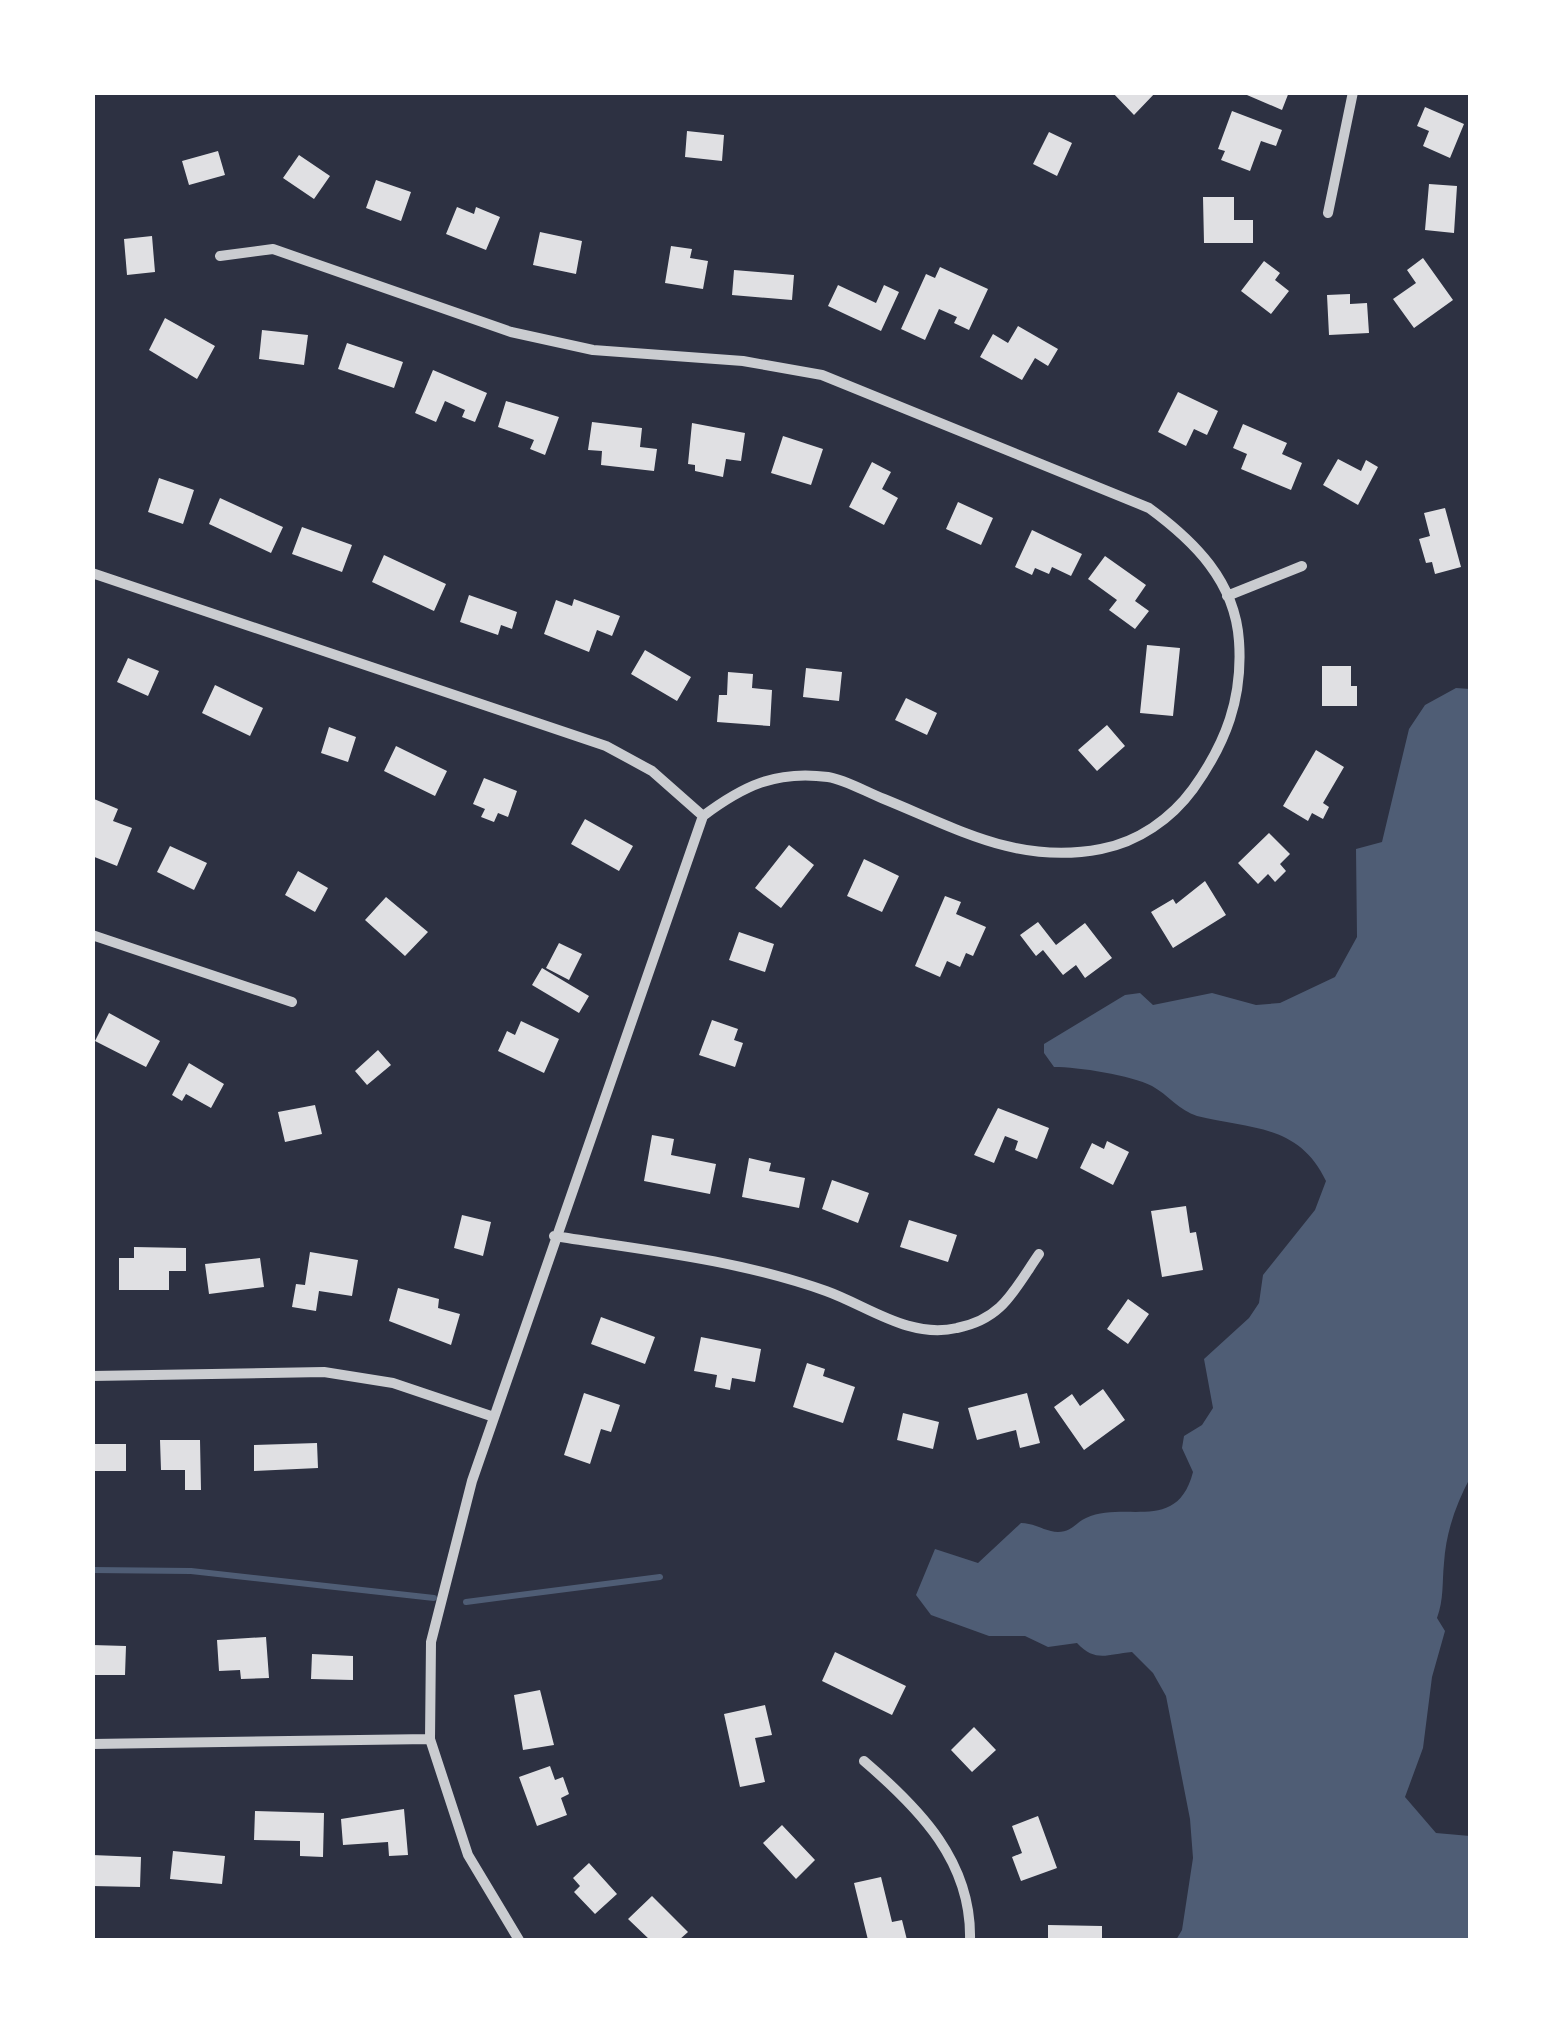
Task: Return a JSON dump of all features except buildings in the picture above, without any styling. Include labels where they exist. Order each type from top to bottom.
[{"type":"street","points":[[1328,213],[1353,92]]},
{"type":"street","points":[[220,256],[273,250],[511,332],[594,350],[743,361],[822,375],[1149,508],[1189,537],[1214,568],[1238,630],[1241,677],[1222,749],[1177,812],[1123,844],[1064,856],[1010,850],[832,777],[780,774],[743,787],[702,816],[472,1481],[431,1642],[430,1739],[468,1855],[519,1940]]},
{"type":"street","points":[[1228,596],[1302,566]]},
{"type":"street","points":[[92,573],[606,746],[652,772],[702,816]]},
{"type":"street","points":[[92,934],[292,1002]]},
{"type":"street","points":[[554,1236],[723,1263],[826,1291],[901,1326],[954,1329],[998,1314],[1038,1254]]},
{"type":"street","points":[[92,1376],[324,1372],[393,1383],[494,1417]]},
{"type":"street","points":[[92,1744],[430,1739]]},
{"type":"street","points":[[864,1761],[938,1834],[958,1872],[970,1922],[970,1940]]},
{"type":"water","points":[[1456,688],[1470,689],[1470,1478],[1447,1540],[1437,1618],[1445,1631],[1432,1677],[1423,1748],[1405,1797],[1436,1833],[1470,1836],[1470,1940],[1176,1940],[1182,1930],[1193,1858],[1190,1819],[1166,1696],[1153,1673],[1132,1652],[1096,1655],[1077,1643],[1048,1647],[1025,1636],[989,1636],[931,1615],[916,1595],[935,1549],[978,1563],[1021,1523],[1063,1532],[1101,1513],[1163,1509],[1185,1491],[1193,1472],[1182,1448],[1184,1436],[1202,1425],[1213,1408],[1204,1359],[1249,1318],[1259,1303],[1263,1275],[1315,1210],[1326,1181],[1315,1162],[1287,1139],[1254,1127],[1191,1114],[1152,1086],[1131,1078],[1054,1067],[1044,1053],[1044,1044],[1125,995],[1140,993],[1153,1005],[1212,993],[1256,1005],[1280,1003],[1335,977],[1357,937],[1356,849],[1382,842],[1409,729],[1425,705]]},
{"type":"waterway","points":[[92,1570],[191,1571],[434,1598]]},
{"type":"waterway","points":[[466,1602],[660,1577]]}]
